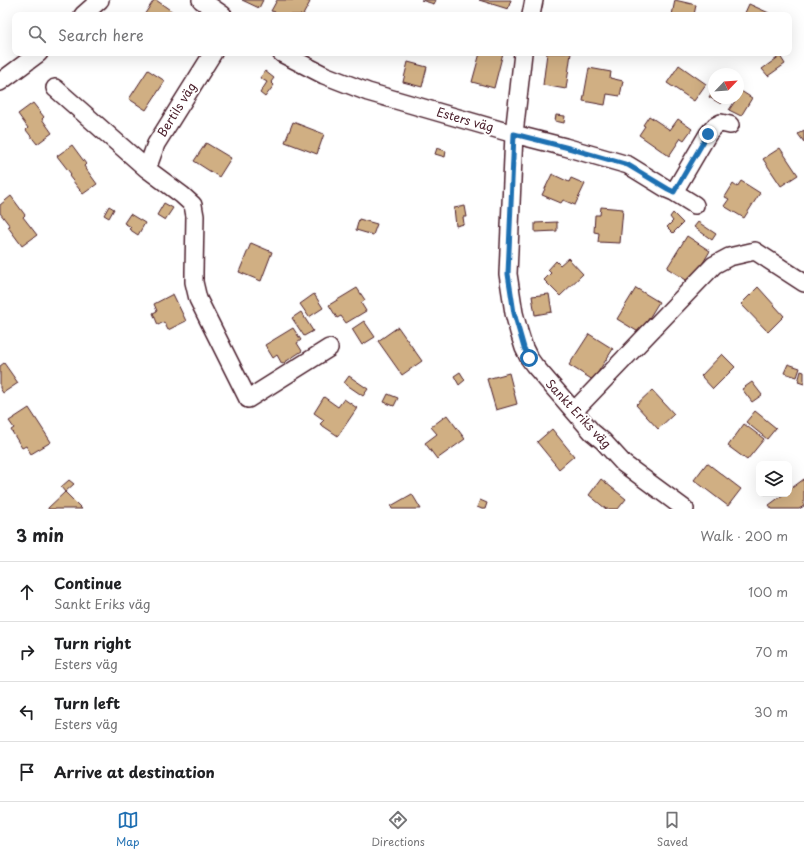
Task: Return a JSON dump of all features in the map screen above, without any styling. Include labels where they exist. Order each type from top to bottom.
[{"type":"street","points":[[86,12],[100,0]]},
{"type":"street","points":[[200,0],[218,12]]},
{"type":"street","points":[[531,12],[534,0]]},
{"type":"street","points":[[0,82],[35,56]]},
{"type":"street","name":"Bertils väg","points":[[147,169],[156,144],[211,56]]},
{"type":"street","name":"Esters väg","points":[[287,56],[324,75],[368,92],[628,165],[694,205]]},
{"type":"street","name":"Sankt Eriks väg","points":[[523,56],[514,134],[508,274],[514,313],[522,343],[534,365],[592,432],[603,441],[624,464],[679,508]]},
{"type":"street","points":[[55,88],[147,169],[193,205],[195,216],[194,282],[198,299],[248,399],[329,348]]},
{"type":"street","points":[[674,192],[708,134],[715,126],[721,123],[730,125]]},
{"type":"street","points":[[574,411],[714,265],[729,257],[755,251],[804,283]]},
{"type":"building","points":[[154,0],[156,0],[173,12],[146,12]]},
{"type":"building","points":[[242,0],[263,0],[259,8]]},
{"type":"building","points":[[277,0],[305,0],[310,2],[305,12],[271,11]]},
{"type":"building","points":[[421,0],[436,0],[434,4]]},
{"type":"building","points":[[479,0],[511,0],[508,9]]},
{"type":"building","points":[[675,0],[696,5],[695,12],[673,12]]},
{"type":"building","points":[[749,4],[767,12],[745,12]]},
{"type":"building","points":[[479,56],[502,56],[494,88],[472,82]]},
{"type":"building","points":[[547,56],[571,56],[566,89],[543,85]]},
{"type":"building","points":[[780,56],[785,64],[768,76],[762,69]]},
{"type":"building","points":[[408,62],[427,67],[422,87],[403,82]]},
{"type":"building","points":[[679,65],[706,84],[694,101],[667,83]]},
{"type":"building","points":[[589,68],[611,72],[610,78],[623,81],[620,96],[607,94],[605,105],[583,101]]},
{"type":"building","points":[[148,70],[165,81],[146,110],[129,99]]},
{"type":"building","points":[[265,71],[274,78],[271,82],[274,85],[265,97],[260,93],[267,82],[260,78]]},
{"type":"building","points":[[744,93],[752,98],[741,116],[729,110],[733,104],[744,104]]},
{"type":"building","points":[[33,103],[44,117],[42,119],[52,133],[37,144],[26,130],[28,128],[18,114]]},
{"type":"building","points":[[556,115],[565,116],[564,123],[555,121]]},
{"type":"building","points":[[649,116],[670,130],[678,119],[692,129],[684,140],[681,138],[669,156],[639,135]]},
{"type":"building","points":[[293,122],[324,134],[317,154],[285,142]]},
{"type":"building","points":[[804,130],[804,142],[798,134]]},
{"type":"building","points":[[206,143],[231,158],[219,177],[194,161]]},
{"type":"building","points":[[72,145],[86,164],[84,166],[97,184],[83,194],[69,176],[71,174],[57,156]]},
{"type":"building","points":[[437,148],[446,151],[445,157],[435,154]]},
{"type":"building","points":[[780,148],[798,175],[781,186],[763,159]]},
{"type":"building","points":[[552,174],[569,182],[571,178],[585,184],[575,205],[563,200],[561,203],[542,195]]},
{"type":"building","points":[[741,181],[760,193],[744,218],[724,206],[729,199],[725,197],[733,184],[737,187]]},
{"type":"building","points":[[11,196],[25,215],[23,217],[37,235],[22,246],[0,213],[0,205]]},
{"type":"building","points":[[164,203],[173,208],[165,220],[157,215]]},
{"type":"building","points":[[109,206],[114,209],[109,218],[104,215]]},
{"type":"building","points":[[465,206],[467,217],[463,217],[464,224],[456,226],[454,208]]},
{"type":"building","points":[[601,207],[623,209],[620,243],[598,242],[599,233],[594,232],[595,215],[600,215]]},
{"type":"building","points":[[673,213],[683,223],[673,233],[667,227],[673,221],[670,217]]},
{"type":"building","points":[[130,214],[145,223],[138,235],[129,229],[131,227],[124,223]]},
{"type":"building","points":[[359,219],[377,224],[373,235],[356,230]]},
{"type":"building","points":[[557,222],[557,231],[535,232],[535,223]]},
{"type":"building","points":[[698,222],[716,234],[712,240],[694,227]]},
{"type":"building","points":[[687,236],[710,251],[691,283],[667,268]]},
{"type":"building","points":[[251,243],[272,252],[261,281],[239,272]]},
{"type":"building","points":[[568,258],[583,274],[560,296],[544,280],[551,273],[548,270],[556,261],[560,265]]},
{"type":"building","points":[[758,287],[784,316],[768,332],[741,304]]},
{"type":"building","points":[[357,288],[365,300],[361,303],[366,311],[346,323],[341,316],[337,318],[329,305]]},
{"type":"building","points":[[636,288],[659,302],[640,333],[617,319]]},
{"type":"building","points":[[173,294],[186,321],[168,330],[164,322],[158,325],[153,313],[157,311],[154,304]]},
{"type":"building","points":[[314,294],[323,308],[309,317],[300,304]]},
{"type":"building","points":[[549,294],[552,312],[535,315],[532,296]]},
{"type":"building","points":[[301,312],[313,331],[304,336],[292,318]]},
{"type":"building","points":[[364,321],[375,337],[362,345],[352,329]]},
{"type":"building","points":[[398,327],[422,361],[402,375],[378,341]]},
{"type":"building","points":[[293,328],[301,340],[297,343],[302,351],[282,364],[277,355],[273,358],[265,345]]},
{"type":"building","points":[[589,334],[613,349],[593,380],[569,365]]},
{"type":"building","points":[[722,354],[735,367],[713,389],[701,376]]},
{"type":"building","points":[[4,363],[18,383],[3,393],[0,388],[0,366]]},
{"type":"building","points":[[788,364],[800,368],[797,377],[784,373]]},
{"type":"building","points":[[801,371],[804,372],[804,384],[798,382]]},
{"type":"building","points":[[460,372],[465,380],[459,385],[454,376]]},
{"type":"building","points":[[509,373],[517,404],[496,410],[487,379]]},
{"type":"building","points":[[349,376],[368,389],[363,396],[344,383]]},
{"type":"building","points":[[752,382],[762,395],[752,402],[742,389]]},
{"type":"building","points":[[652,390],[674,414],[658,429],[636,405]]},
{"type":"building","points":[[388,394],[398,398],[394,406],[384,402]]},
{"type":"building","points":[[324,397],[338,407],[344,399],[357,408],[338,436],[320,424],[324,420],[314,413]]},
{"type":"building","points":[[29,408],[51,442],[31,454],[26,446],[22,448],[11,430],[14,428],[9,421]]},
{"type":"building","points":[[755,411],[776,428],[767,439],[746,422]]},
{"type":"building","points":[[447,415],[465,439],[437,459],[425,443],[437,434],[431,427]]},
{"type":"building","points":[[744,424],[764,439],[747,460],[728,446]]},
{"type":"building","points":[[552,429],[574,456],[559,469],[537,442]]},
{"type":"building","points":[[707,463],[741,489],[728,506],[694,480]]},
{"type":"building","points":[[601,479],[626,499],[618,509],[606,509],[589,495]]},
{"type":"building","points":[[804,479],[804,506],[799,509],[772,509],[769,505],[780,497],[792,497],[792,488]]},
{"type":"building","points":[[69,480],[74,484],[65,492],[61,487]]},
{"type":"building","points":[[65,492],[82,509],[48,509],[48,508]]},
{"type":"building","points":[[412,494],[421,509],[392,509],[391,506]]},
{"type":"building","points":[[480,500],[487,503],[485,509],[477,507]]},
{"type":"route","points":[[529,358],[524,348],[514,313],[508,274],[514,134],[628,165],[674,192],[708,134]]}]
